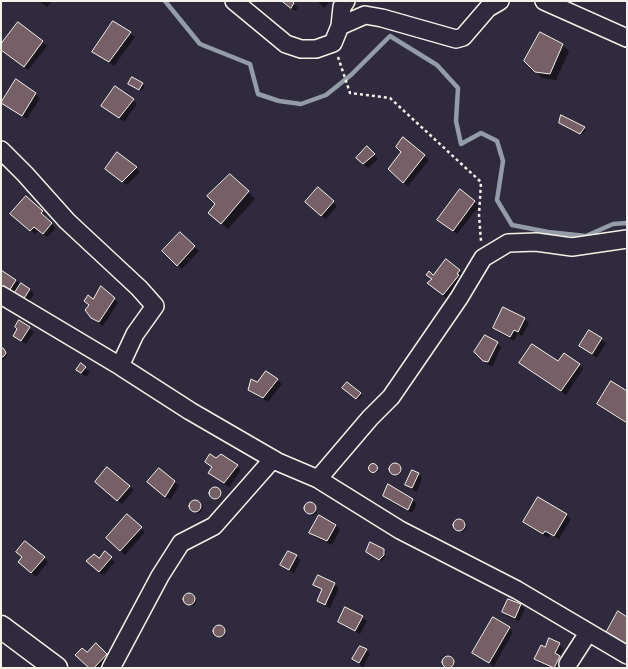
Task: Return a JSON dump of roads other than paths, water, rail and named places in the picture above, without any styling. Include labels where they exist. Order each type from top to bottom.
[{"type":"main road","points":[[1,627],[56,668]]},
{"type":"street","points":[[234,1],[286,44],[301,49],[316,49],[333,43],[340,26],[342,7],[346,1]]},
{"type":"street","points":[[340,26],[365,16],[382,18],[456,39],[463,37],[488,8],[500,1]]},
{"type":"street","points":[[544,1],[577,14],[627,38]]},
{"type":"street","points":[[1,150],[25,174],[67,221],[139,288],[155,306],[135,334],[120,366]]},
{"type":"street","points":[[318,479],[370,418],[391,396],[460,298],[483,258],[508,243],[536,242],[572,247],[627,239]]},
{"type":"street","points":[[1,295],[120,366],[190,411],[273,459],[318,479],[400,530],[517,590],[627,655]]},
{"type":"street","points":[[111,668],[160,576],[181,543],[214,526],[273,459]]},
{"type":"street","points":[[568,664],[588,633]]},
{"type":"waterway","points":[[165,1],[200,44],[250,64],[258,94],[279,101],[301,104],[326,95],[351,75],[390,36],[437,65],[458,88],[456,121],[461,144],[481,133],[497,141],[503,161],[497,200],[512,225],[548,232],[586,236],[613,224],[627,223]]}]
